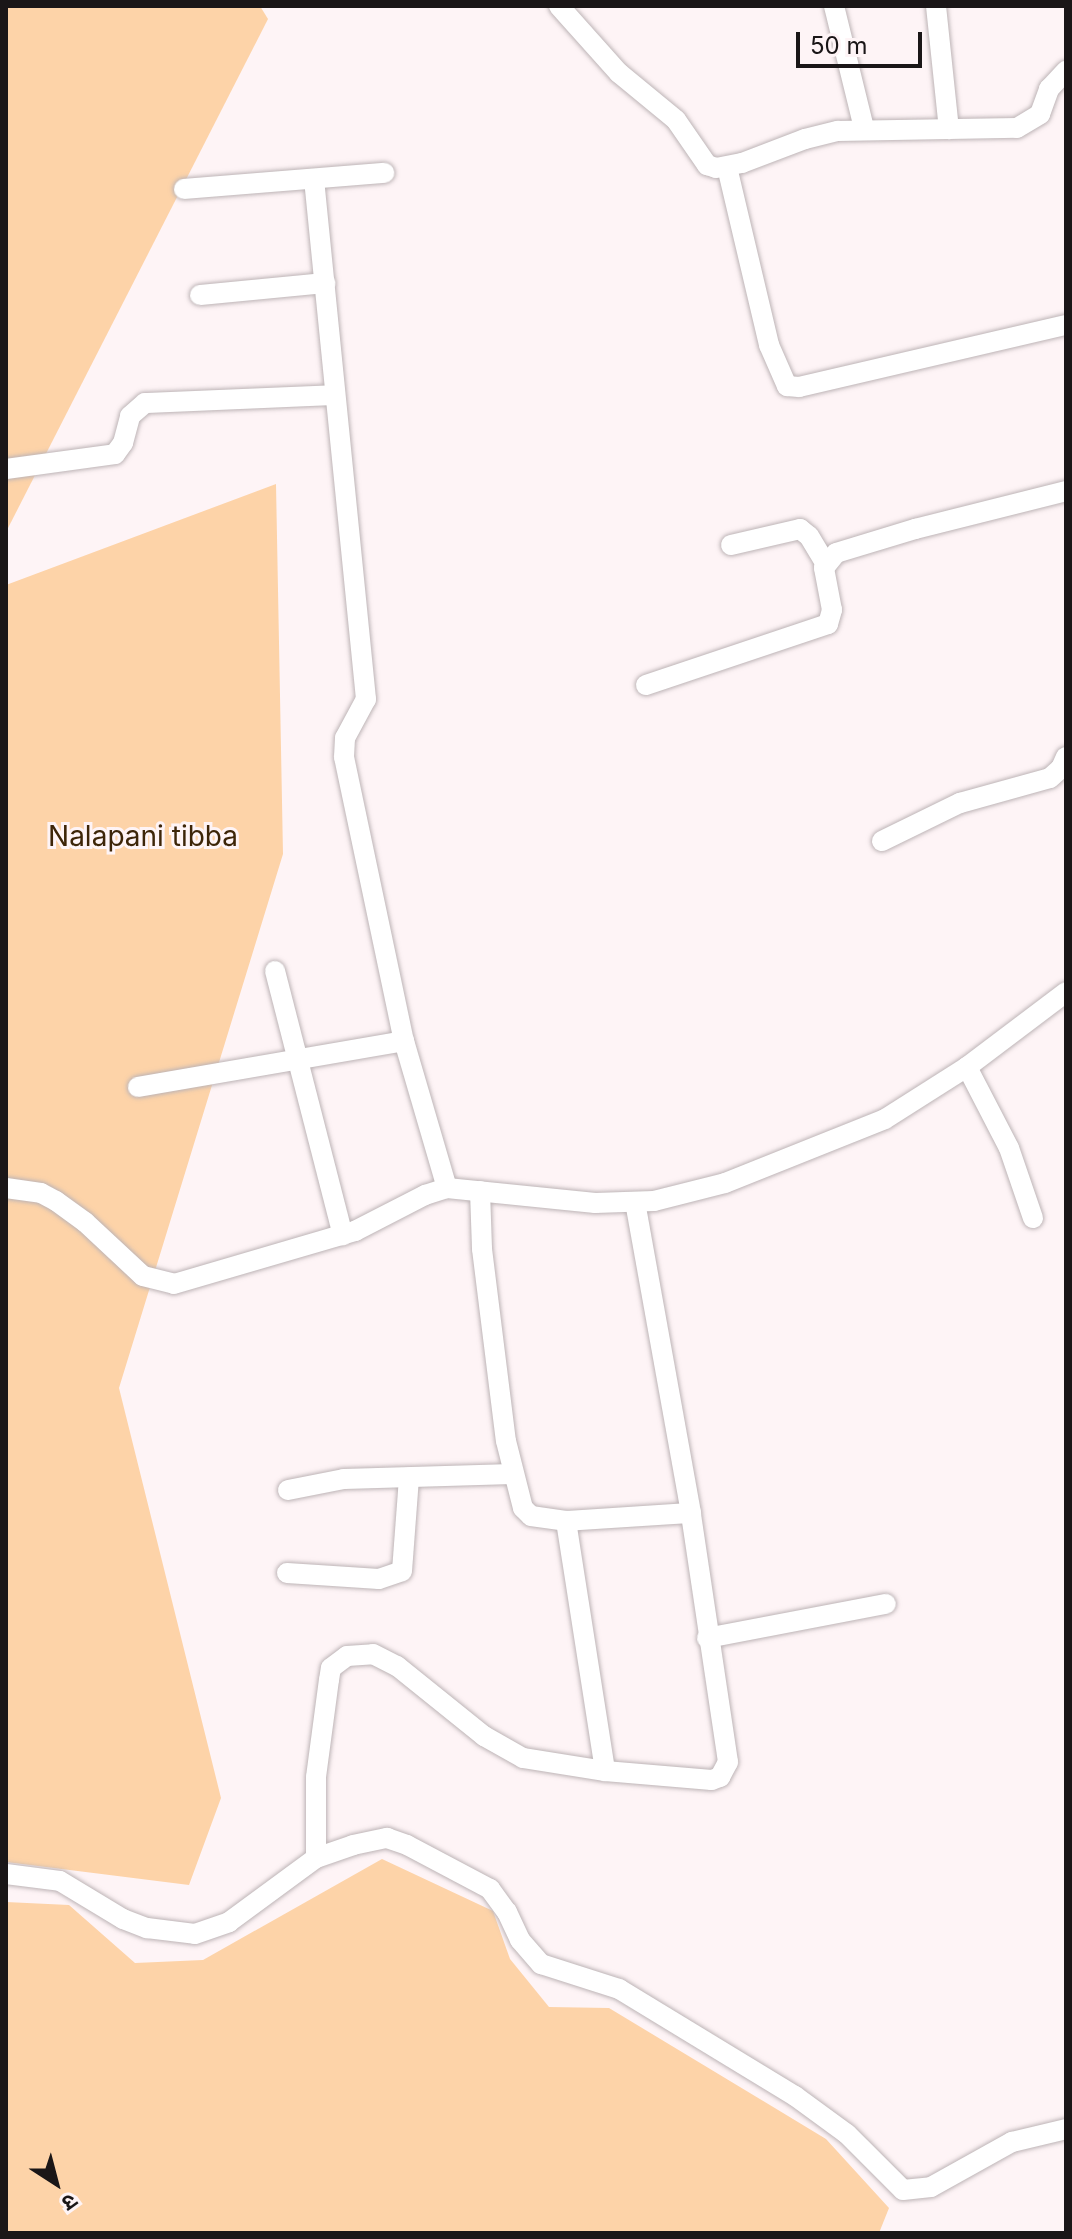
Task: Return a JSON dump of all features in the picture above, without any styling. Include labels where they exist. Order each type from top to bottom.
[{"type":"street","points":[[559,6],[619,73],[676,120],[707,165],[727,167],[823,134],[864,128],[1007,130],[1033,122],[1040,114],[1053,83],[1066,71]]},
{"type":"street","points":[[834,6],[864,128]]},
{"type":"street","points":[[936,6],[949,129]]},
{"type":"street","points":[[727,167],[769,345],[781,380],[787,386],[799,387],[1066,325]]},
{"type":"street","points":[[184,189],[384,173]]},
{"type":"street","points":[[314,179],[366,699],[345,738],[344,757],[404,1041],[447,1188]]},
{"type":"street","points":[[200,295],[325,283]]},
{"type":"street","points":[[6,469],[115,454],[123,443],[130,416],[145,403],[335,395]]},
{"type":"street","points":[[825,563],[836,553],[915,529],[1066,491]]},
{"type":"street","points":[[646,685],[828,624],[832,610],[825,563],[809,536],[800,529],[731,545]]},
{"type":"street","points":[[882,841],[960,803],[1050,778],[1061,768],[1066,757]]},
{"type":"street","points":[[275,971],[343,1235]]},
{"type":"street","points":[[6,1188],[41,1193],[56,1201],[85,1222],[143,1276],[167,1284],[184,1283],[343,1235],[447,1188],[554,1200],[635,1203],[725,1183],[845,1138],[885,1119],[967,1067],[1066,992]]},
{"type":"street","points":[[138,1087],[404,1041]]},
{"type":"street","points":[[967,1067],[1009,1148],[1033,1218]]},
{"type":"street","points":[[480,1191],[482,1249],[519,1502],[531,1516],[566,1521],[691,1513]]},
{"type":"street","points":[[316,1858],[316,1777],[329,1680],[331,1668],[347,1656],[373,1654],[397,1666],[484,1736],[523,1758],[605,1771],[712,1780],[723,1774],[728,1762],[707,1638],[691,1513],[635,1203]]},
{"type":"street","points":[[288,1490],[344,1479],[513,1474]]},
{"type":"street","points":[[287,1573],[379,1579],[402,1571],[409,1477]]},
{"type":"street","points":[[566,1521],[605,1771]]},
{"type":"street","points":[[707,1638],[886,1604]]},
{"type":"street","points":[[6,1874],[60,1881],[123,1919],[147,1928],[195,1934],[229,1922],[316,1858],[353,1845],[387,1838],[483,1884],[499,1899],[520,1940],[541,1964],[619,1989],[820,2113],[847,2134],[895,2186],[910,2192],[920,2191],[1012,2142],[1066,2129]]},
{"type":"green space","points":[[6,6],[260,6],[268,19],[6,532]]},
{"type":"green space","name":"Nalapani tibba","points":[[276,484],[283,854],[119,1388],[221,1798],[189,1885],[6,1862],[6,585]]},
{"type":"green space","points":[[382,1859],[493,1911],[510,1959],[549,2007],[609,2008],[826,2139],[889,2208],[879,2233],[6,2233],[6,1902],[69,1905],[135,1963],[203,1960]]}]
